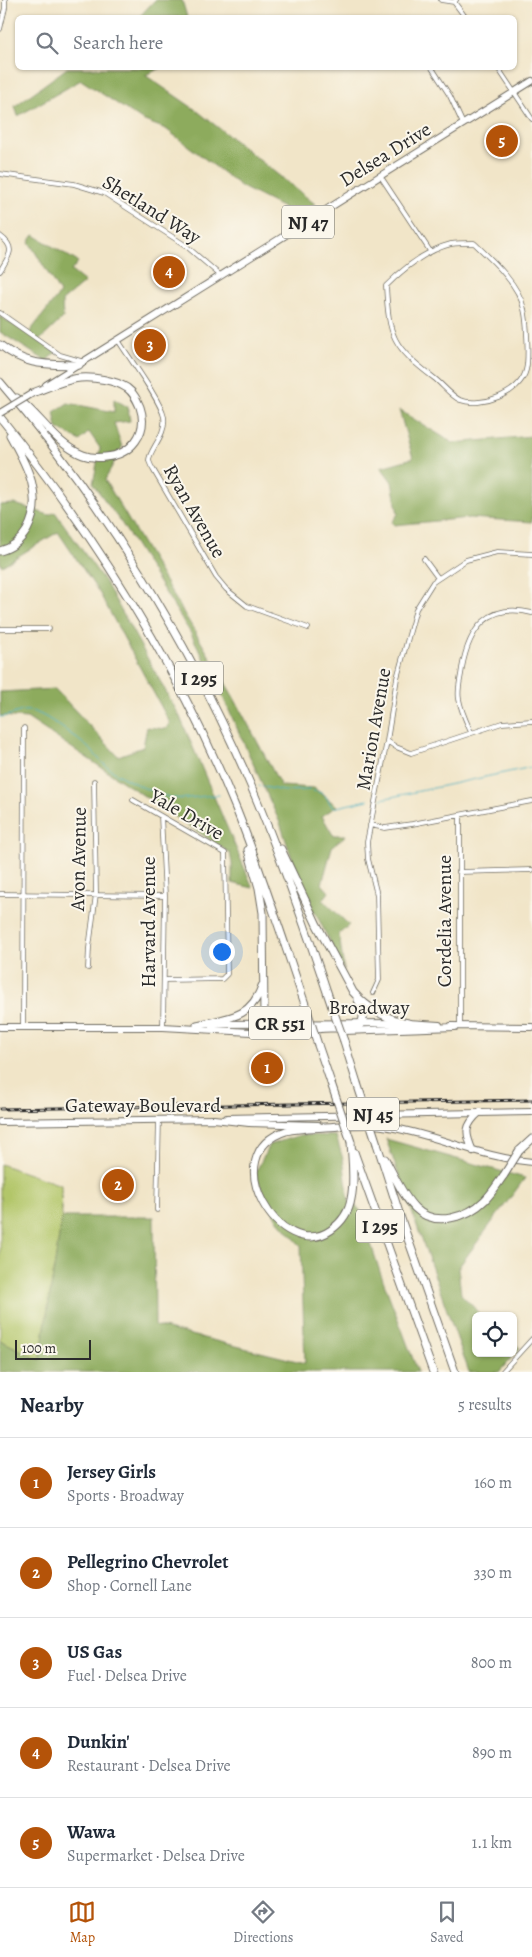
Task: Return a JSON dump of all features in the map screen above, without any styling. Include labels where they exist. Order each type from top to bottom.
[{"type":"highway","points":[[0,345],[15,356],[30,362],[81,364]]},
{"type":"highway","points":[[7,390],[26,405],[70,448],[94,458],[115,456],[128,450],[134,444],[142,426],[142,415],[134,395],[128,389],[111,382],[97,378],[79,378],[33,393]]},
{"type":"highway","name":"I 295","points":[[0,382],[81,486],[149,589],[200,680],[250,785],[285,870],[344,1041],[402,1222],[455,1370]]},
{"type":"highway","points":[[0,416],[26,464],[34,490],[35,501],[33,515],[24,535],[12,546],[0,551]]},
{"type":"highway","name":"I 295","points":[[0,416],[64,501],[140,618],[189,708],[236,809],[279,922],[350,1142],[432,1372]]},
{"type":"highway","points":[[250,785],[317,926],[362,1007],[364,1017],[362,1024],[352,1028],[316,1028],[309,1030]]},
{"type":"highway","points":[[236,809],[262,905],[264,926],[264,1016],[270,1028],[277,1031]]},
{"type":"highway","points":[[197,1025],[234,1017],[246,1010],[258,997],[264,978]]},
{"type":"highway","points":[[353,992],[370,1008],[396,1020],[408,1023]]},
{"type":"highway","points":[[339,1126],[287,1131],[268,1143],[260,1151],[254,1173],[256,1190],[264,1206],[287,1229],[300,1235],[316,1236],[329,1231],[341,1222],[351,1199],[350,1142]]},
{"type":"highway","points":[[377,1144],[411,1204],[422,1213],[433,1218],[456,1216],[472,1209],[487,1198],[520,1151],[532,1139]]},
{"type":"main road","name":"Delsea Drive","points":[[0,416],[33,393],[532,81]]},
{"type":"main road","name":"Broadway","points":[[163,1027],[266,1023],[408,1023],[457,1027]]},
{"type":"main road","name":"Broadway","points":[[0,1027],[163,1027],[277,1031],[368,1031],[457,1027],[532,1027]]},
{"type":"main road","points":[[474,1151],[468,1139],[467,1130],[471,1120],[480,1112]]},
{"type":"main road","name":"NJ 45","points":[[214,1118],[532,1112]]},
{"type":"main road","name":"Gateway Boulevard","points":[[0,1122],[214,1118],[248,1123],[339,1126]]},
{"type":"main road","name":"NJ 45","points":[[339,1126],[383,1126],[510,1160],[532,1162]]},
{"type":"street","points":[[0,29],[5,0]]},
{"type":"street","points":[[441,0],[455,1],[464,15]]},
{"type":"street","points":[[433,70],[454,104],[463,124]]},
{"type":"street","points":[[499,70],[532,119]]},
{"type":"street","name":"Shetland Way","points":[[0,174],[74,184],[104,193],[185,245],[221,276]]},
{"type":"street","points":[[381,177],[430,251]]},
{"type":"street","points":[[0,236],[8,241],[10,249],[10,256],[0,271]]},
{"type":"street","points":[[474,243],[503,272],[524,308],[526,370],[522,378],[512,389],[499,397],[480,403],[459,400],[412,361],[397,345],[389,323],[386,286],[396,276],[430,251],[452,244],[474,243]]},
{"type":"street","points":[[0,312],[60,355],[81,364]]},
{"type":"street","name":"Ryan Avenue","points":[[118,340],[156,400],[164,417],[163,432],[149,456],[149,461],[216,577],[226,589],[247,606],[308,628]]},
{"type":"street","name":"Marion Avenue","points":[[373,993],[379,980],[377,895],[367,842],[397,678],[410,628],[419,603],[429,587],[438,578],[466,560],[484,554],[510,552],[532,554]]},
{"type":"street","points":[[424,559],[438,578]]},
{"type":"street","points":[[471,732],[458,697],[463,665],[472,634],[480,624],[496,613],[509,610],[532,613]]},
{"type":"street","points":[[0,629],[49,629]]},
{"type":"street","points":[[387,740],[396,747],[411,753],[502,722],[532,721]]},
{"type":"street","points":[[23,1028],[24,728]]},
{"type":"street","name":"Avon Avenue","points":[[88,968],[88,948],[96,894],[94,781]]},
{"type":"street","name":"Yale Drive","points":[[133,800],[225,854],[227,974],[222,979],[164,980]]},
{"type":"street","points":[[370,824],[385,828],[460,816],[532,801]]},
{"type":"street","name":"Harvard Avenue","points":[[161,816],[165,896],[163,1027]]},
{"type":"street","name":"Cordelia Avenue","points":[[457,1027],[460,816]]},
{"type":"street","points":[[459,872],[532,870]]},
{"type":"street","points":[[0,894],[165,896]]},
{"type":"street","points":[[157,1210],[159,1119]]},
{"type":"street","points":[[502,1372],[532,1339]]},
{"type":"street","points":[[527,1345],[532,1350]]},
{"type":"green space","points":[[155,0],[182,0],[186,15],[141,15]]},
{"type":"green space","points":[[64,70],[156,70],[145,75],[196,110],[315,204],[297,215],[242,187],[166,129],[142,120],[81,80],[18,116],[15,106]]},
{"type":"green space","points":[[34,235],[78,262],[71,271],[85,282],[62,301],[63,318],[39,341],[56,352],[46,361],[0,332],[0,316],[28,334],[60,293],[29,242]]},
{"type":"green space","points":[[114,399],[128,407],[130,421],[114,423],[122,447],[105,480],[233,696],[281,786],[314,788],[337,806],[322,816],[333,835],[346,835],[332,847],[322,884],[329,892],[323,900],[349,925],[339,934],[344,970],[314,910],[311,914],[280,823],[217,684],[190,632],[122,524],[93,484],[100,448],[89,432],[80,441],[57,428],[54,412],[68,403],[114,412]]},
{"type":"green space","points":[[399,410],[453,443],[532,436],[532,522],[469,518],[394,525],[392,522],[398,514],[392,482],[381,467],[413,458]]},
{"type":"green space","points":[[15,504],[49,515],[55,512],[107,585],[180,717],[253,888],[232,883],[230,853],[27,718],[0,716],[0,692],[55,689],[118,756],[143,747],[147,727],[166,729],[170,723],[100,594],[58,532],[2,566],[0,562],[0,505]]},
{"type":"green space","points":[[300,1135],[336,1136],[343,1159],[349,1201],[360,1210],[380,1272],[418,1372],[0,1372],[0,1340],[40,1360],[62,1217],[154,1217],[155,1326],[305,1363],[301,1246],[276,1218],[255,1174],[269,1145]]},
{"type":"green space","points":[[386,1139],[525,1178],[458,1268],[461,1294],[478,1312],[472,1312],[472,1357],[512,1357],[499,1372],[469,1372]]},
{"type":"green space","points":[[0,1164],[61,1185],[62,1217],[40,1360],[0,1340]]},
{"type":"waterway","points":[[0,717],[26,711],[44,716],[86,745],[110,769],[157,793],[173,798],[219,795]]},
{"type":"waterway","points":[[382,799],[532,767]]},
{"type":"waterway","points":[[259,786],[284,791],[309,790],[319,792],[325,795],[333,808],[368,800]]},
{"type":"railway","points":[[0,1109],[532,1100]]},
{"type":"place","name":"Wawa","points":[[502,141]]},
{"type":"place","name":"Dunkin'","points":[[169,272]]},
{"type":"place","name":"US Gas","points":[[150,345]]},
{"type":"place","name":"Jersey Girls","points":[[267,1068]]},
{"type":"place","name":"Pellegrino Chevrolet","points":[[118,1185]]}]
